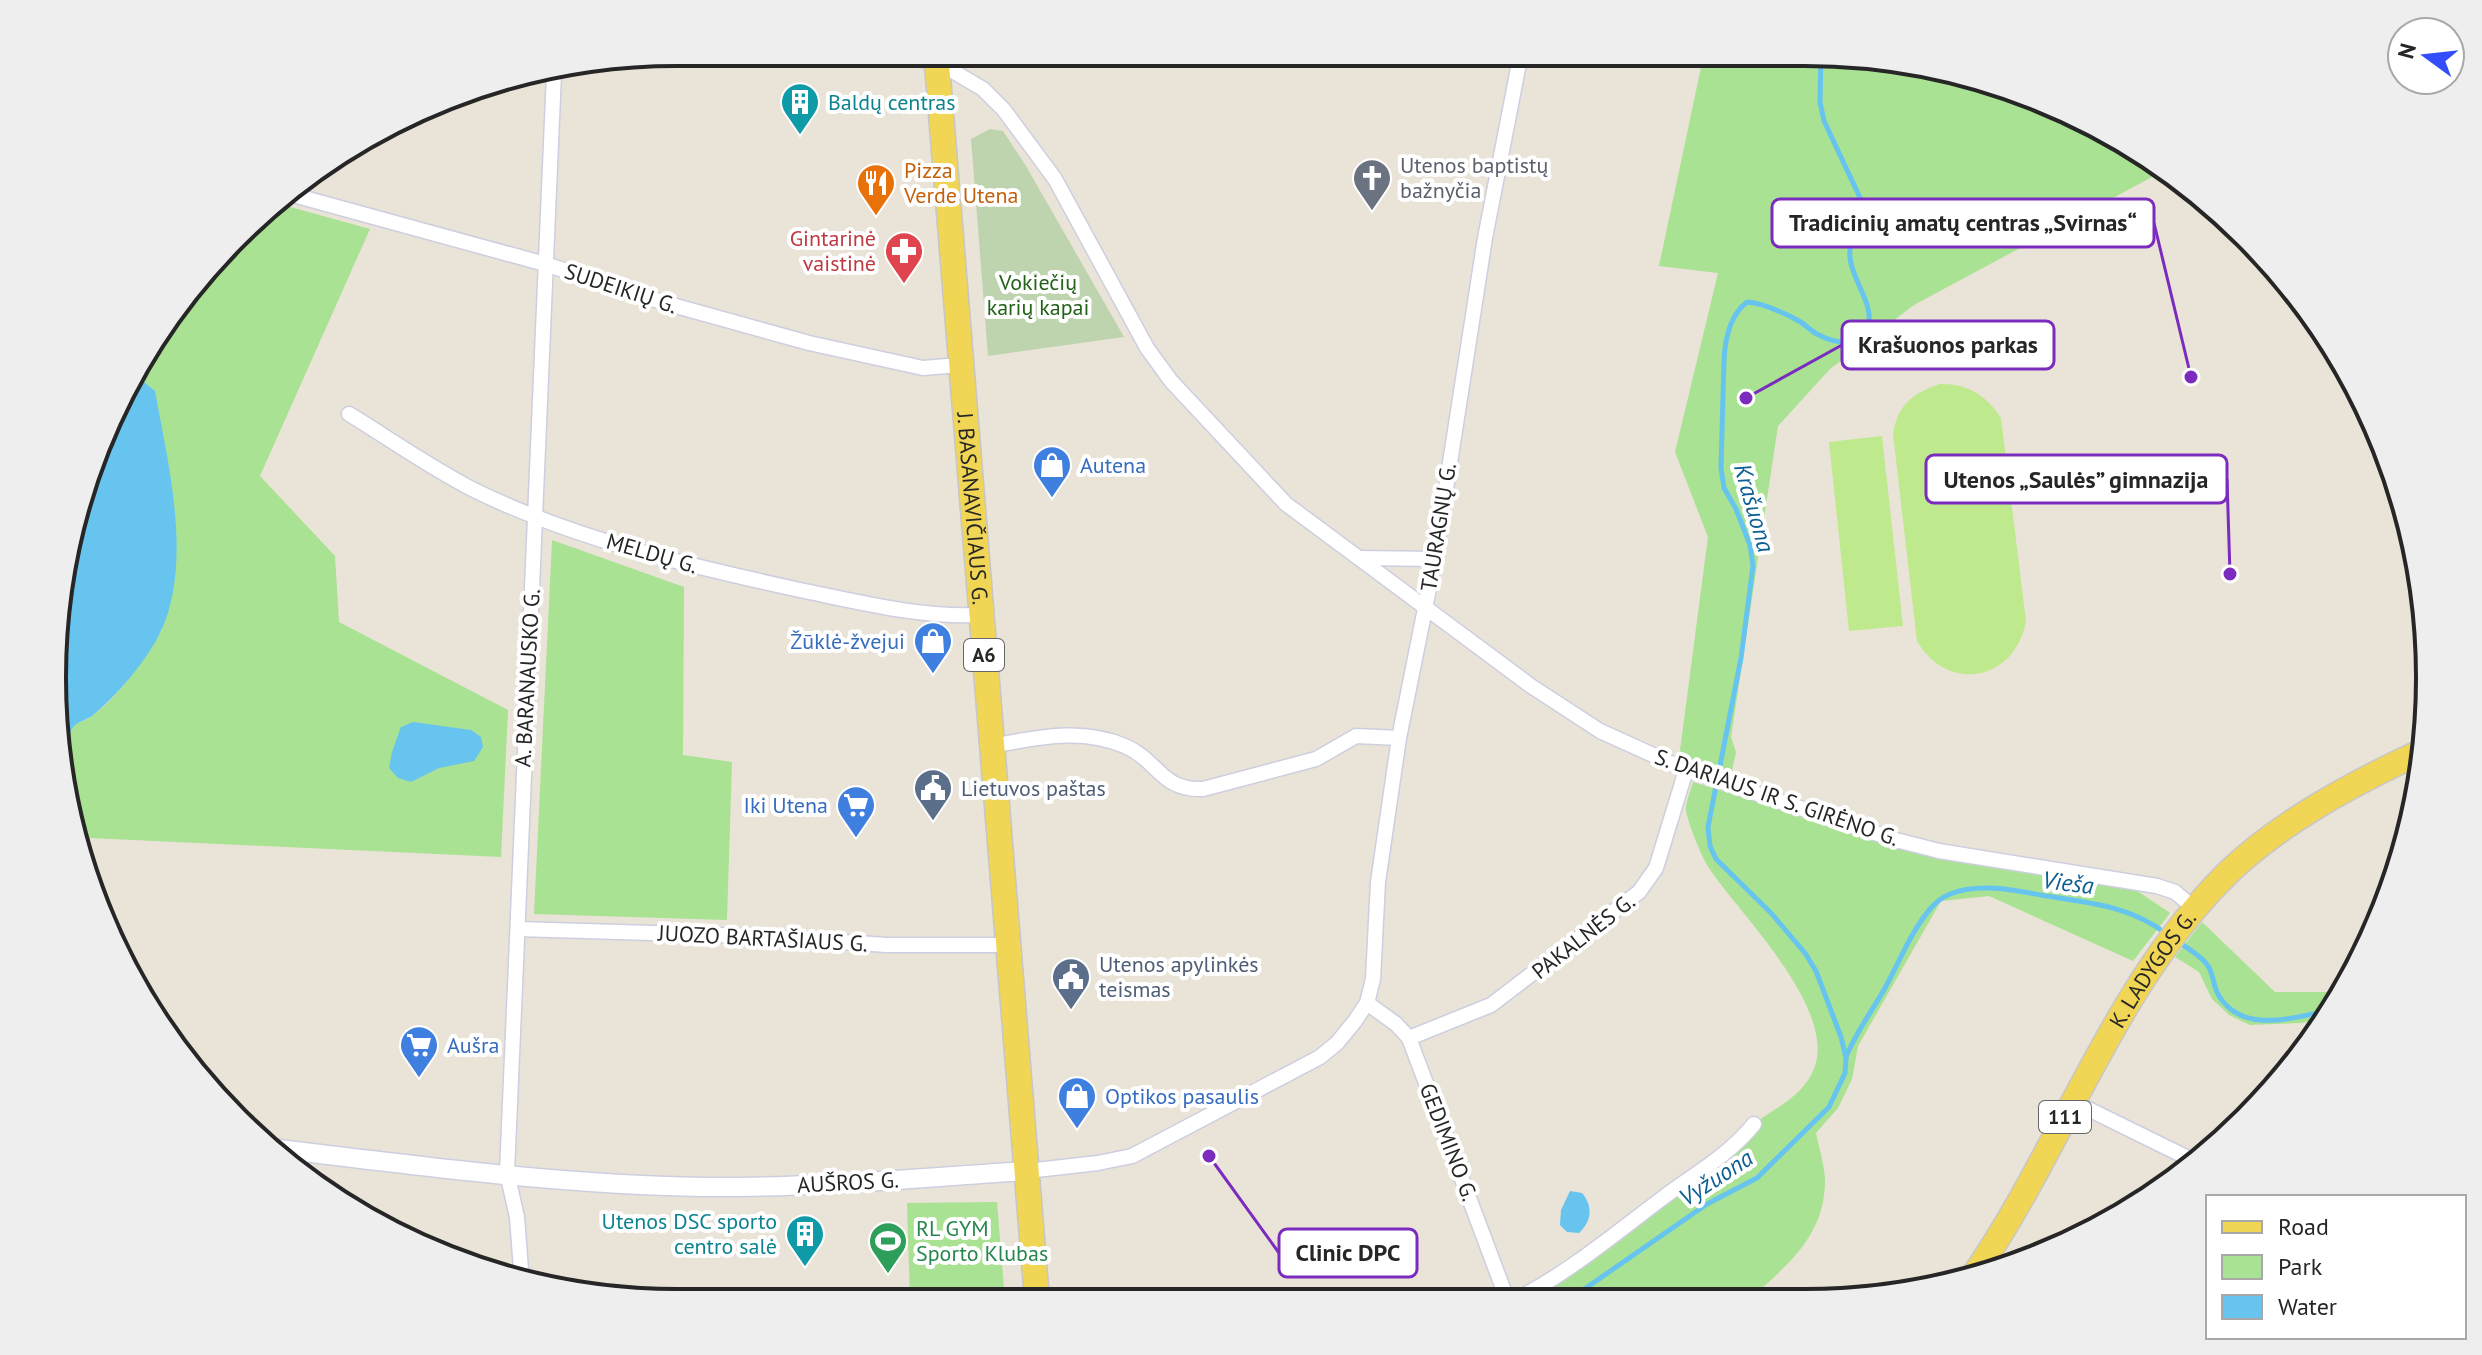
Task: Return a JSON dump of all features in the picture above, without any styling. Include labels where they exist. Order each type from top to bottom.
[{"type":"main road","name":"J. BASANAVIČIAUS G.","points":[[938,66],[1036,1289]]},
{"type":"main road","name":"K. LADYGOS G.","points":[[1981,1263],[2123,1012],[2158,956],[2189,916],[2245,858],[2288,825],[2411,758]]},
{"type":"street","name":"S. DARIAUS IR S. GIRĖNO G.","points":[[949,66],[983,89],[1026,138],[1055,179],[1147,348],[1171,381],[1286,504],[1531,686],[1600,731],[1686,770],[1730,786],[1939,851],[2157,886],[2175,892],[2189,916]]},
{"type":"street","name":"TAURAGNŲ G.","points":[[1367,1003],[1373,979],[1378,882],[1399,738],[1435,559],[1480,269],[1519,66]]},
{"type":"street","name":"A. BARANAUSKO G.","points":[[521,1268],[517,1217],[507,1173],[554,79]]},
{"type":"street","name":"SUDEIKIŲ G.","points":[[299,197],[545,264],[665,303],[809,343],[923,368],[960,365]]},
{"type":"street","name":"MELDŲ G.","points":[[349,414],[472,489],[535,517],[714,571],[862,603],[958,617],[980,615]]},
{"type":"street","points":[[1361,558],[1435,559]]},
{"type":"street","points":[[991,746],[1069,734],[1087,735],[1136,752],[1172,783],[1193,790],[1316,759],[1356,736],[1399,738]]},
{"type":"street","name":"PAKALNĖS G.","points":[[1409,1038],[1491,1005],[1639,892],[1656,868],[1686,770]]},
{"type":"street","name":"JUOZO BARTAŠIAUS G.","points":[[518,929],[720,934],[887,945],[1008,945]]},
{"type":"street","name":"GEDIMINO G.","points":[[1367,1003],[1396,1024],[1409,1038],[1503,1289]]},
{"type":"street","name":"AUŠROS G.","points":[[290,1150],[623,1184],[757,1187],[1027,1171],[1098,1163],[1146,1150],[1320,1057],[1337,1043],[1367,1003]]},
{"type":"street","points":[[2074,1102],[2185,1156]]},
{"type":"street","points":[[1533,1289],[1579,1260],[1717,1161],[1739,1143],[1754,1124]]},
{"type":"green space","points":[[1701,66],[1844,67],[1884,71],[1963,87],[2001,98],[2075,129],[2154,176],[1914,305],[1830,369],[1778,426],[1731,737],[1736,752],[1731,776],[1679,758],[1708,537],[1675,452],[1718,273],[1659,266]]},
{"type":"green space","name":"Vokiečių karių kapai","points":[[990,129],[1003,131],[1026,166],[1124,337],[988,356],[971,139]]},
{"type":"green space","points":[[288,206],[370,229],[260,476],[335,556],[339,622],[508,710],[501,857],[90,838],[90,846],[78,797],[70,733],[119,690],[162,630],[155,391],[143,381],[192,305],[245,245]]},
{"type":"green space","points":[[1940,384],[1975,392],[2001,418],[2026,621],[2009,657],[1995,668],[1979,673],[1962,674],[1946,669],[1930,658],[1917,641],[1893,434],[1899,415],[1908,401]]},
{"type":"green space","points":[[1882,436],[1903,626],[1849,631],[1829,442]]},
{"type":"green space","points":[[552,540],[684,587],[683,755],[732,762],[727,920],[534,914]]},
{"type":"green space","points":[[1693,782],[1925,854],[2136,890],[2170,913],[2133,961],[1989,896],[1941,901],[1858,1046],[1852,1079],[1838,1108],[1816,1133],[1825,1176],[1823,1201],[1811,1234],[1778,1274],[1761,1289],[1548,1289],[1750,1127],[1798,1093],[1810,1077],[1818,1053],[1814,1026],[1785,967],[1723,888],[1703,857],[1686,811]]},
{"type":"green space","points":[[2202,922],[2275,992],[2328,992],[2310,1021],[2250,1025],[2229,1015],[2212,999],[2199,972],[2175,957]]},
{"type":"green space","points":[[997,1202],[1004,1289],[910,1289],[907,1203]]},
{"type":"water","points":[[143,381],[155,391],[175,512],[177,544],[170,604],[161,631],[131,677],[92,716],[76,725],[69,740],[67,638],[78,558],[98,481]]},
{"type":"water","points":[[413,722],[471,730],[481,737],[483,747],[474,761],[439,768],[411,782],[398,778],[389,768],[392,752],[401,727]]},
{"type":"water","points":[[1570,1191],[1582,1193],[1589,1208],[1589,1218],[1579,1233],[1567,1232],[1560,1225],[1561,1210]]},
{"type":"waterway","name":"Krašuona","points":[[1584,1289],[1707,1204],[1757,1178],[1829,1107],[1845,1073],[1846,1058],[1841,1037],[1816,971],[1771,913],[1716,859],[1710,846],[1708,827],[1741,658],[1753,566],[1750,545],[1724,488],[1721,468],[1724,360],[1730,328],[1736,314],[1747,302],[1774,309],[1834,341],[1856,341],[1867,331],[1869,323],[1868,307],[1850,258],[1852,237],[1863,204],[1824,121],[1820,102],[1821,66]]},
{"type":"waterway","name":"Vieša","points":[[1846,1057],[1917,926],[1933,906],[1950,894],[1988,888],[2084,902],[2126,912],[2167,934]]},
{"type":"waterway","name":"Vieša","points":[[2179,942],[2205,962],[2219,996],[2229,1008],[2242,1016],[2270,1020],[2315,1013]]},
{"type":"place","name":"Baldų centras","points":[[800,136]]},
{"type":"place","name":"Utenos baptistų bažnyčia","points":[[1372,212]]},
{"type":"place","name":"Pizza Verde Utena","points":[[876,217]]},
{"type":"place","name":"Gintarinė vaistinė","points":[[904,285]]},
{"type":"place","name":"Tradicinių amatų centras „Svirnas“","points":[[2191,377]]},
{"type":"place","name":"Krašuonos parkas","points":[[1746,398]]},
{"type":"place","name":"Autena","points":[[1052,499]]},
{"type":"place","name":"Utenos „Saulės” gimnazija","points":[[2230,574]]},
{"type":"place","name":"Žūklė-žvejui","points":[[933,675]]},
{"type":"place","name":"Lietuvos paštas","points":[[933,822]]},
{"type":"place","name":"Iki Utena","points":[[856,839]]},
{"type":"place","name":"Utenos apylinkės teismas","points":[[1071,1011]]},
{"type":"place","name":"Aušra","points":[[419,1079]]},
{"type":"place","name":"Optikos pasaulis","points":[[1077,1130]]},
{"type":"place","name":"Clinic DPC","points":[[1209,1156]]},
{"type":"place","name":"Utenos DSC sporto centro salė","points":[[805,1268]]},
{"type":"place","name":"RL GYM Sporto Klubas","points":[[888,1275]]},
{"type":"water label","name":"Vyžuona","points":[[1716,1178]]}]
